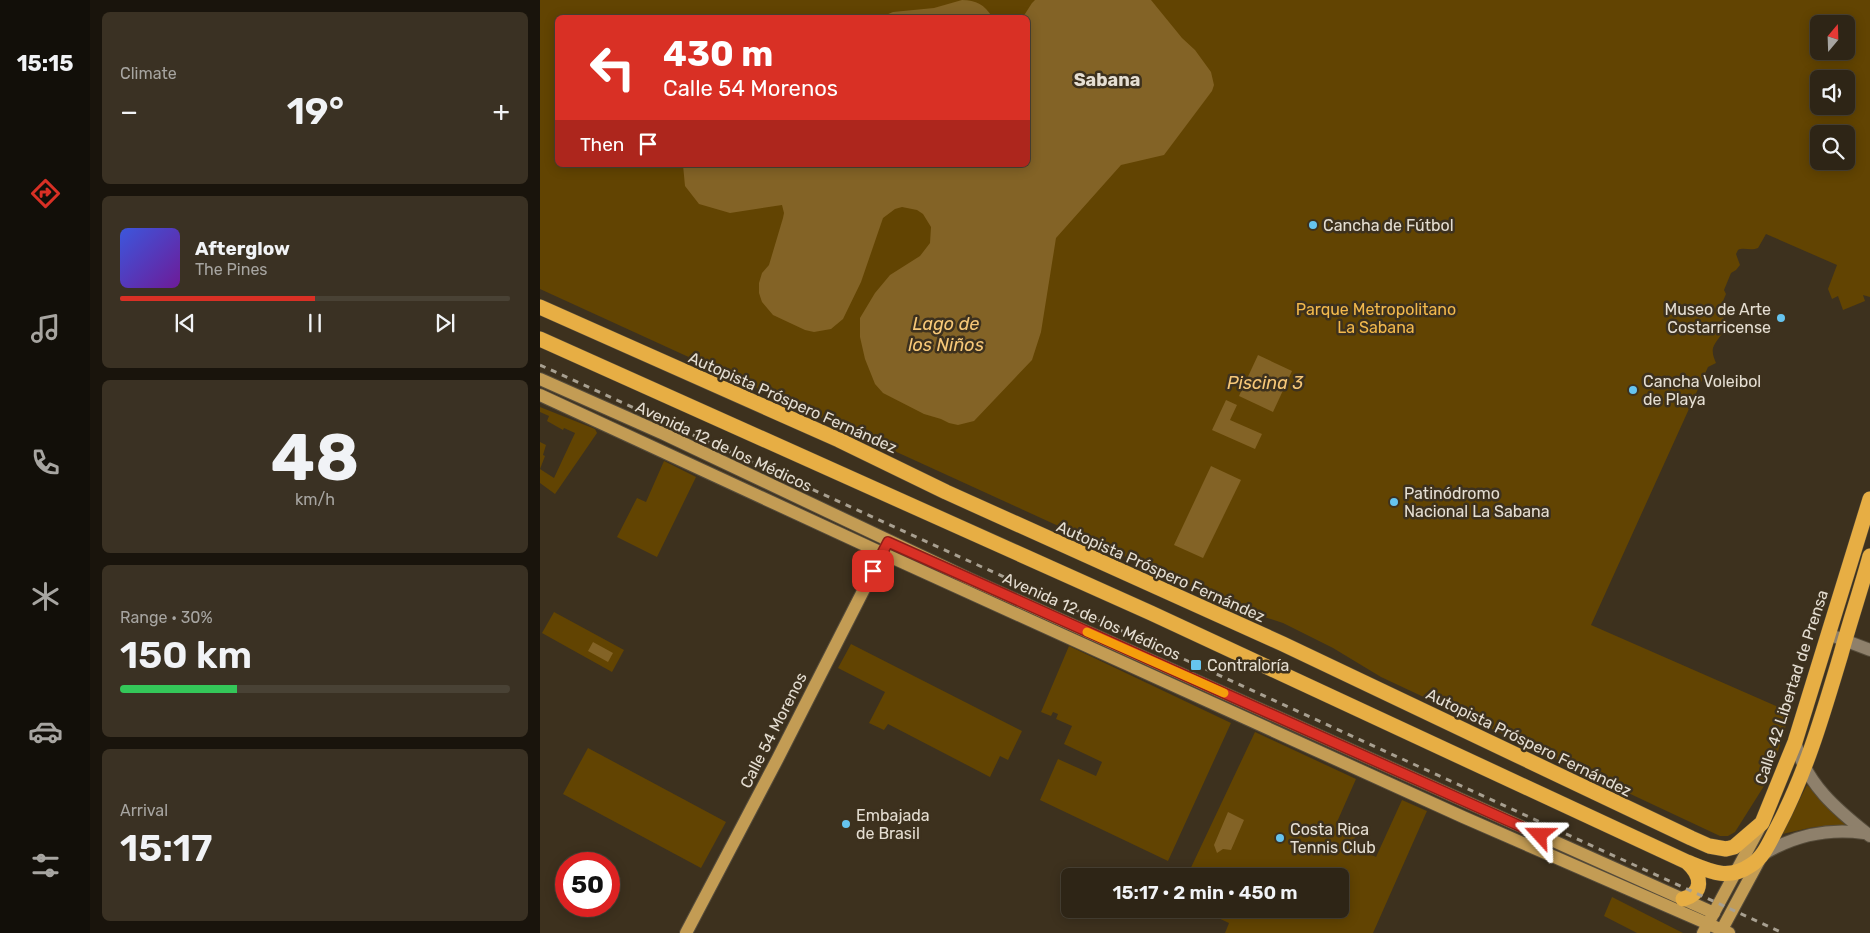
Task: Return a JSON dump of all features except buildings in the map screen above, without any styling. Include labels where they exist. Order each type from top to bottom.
[{"type":"highway","name":"Autopista Próspero Fernández","points":[[540,307],[839,440],[946,492],[1273,640],[1709,846],[1726,849],[1734,847],[1762,823]]},
{"type":"highway","points":[[540,318],[576,333],[600,334]]},
{"type":"highway","points":[[540,339],[1221,646],[1687,862],[1715,873],[1737,871],[1752,864],[1762,855],[1786,810],[1805,769],[1870,556]]},
{"type":"highway","name":"Calle 42 Libertad de Prensa","points":[[1762,823],[1795,742],[1870,499]]},
{"type":"highway","points":[[1221,646],[1240,649],[1273,662],[1280,654],[1273,640]]},
{"type":"highway","points":[[1683,900],[1696,892],[1700,881],[1696,871],[1687,862]]},
{"type":"main road","name":"Avenida 12 de los Médicos","points":[[540,379],[664,434],[888,542],[1683,900],[1709,923]]},
{"type":"main road","name":"Avenida 12 de los Médicos","points":[[540,395],[882,553],[1463,816],[1709,923]]},
{"type":"main road","name":"Calle 54 Morenos","points":[[686,933],[888,542]]},
{"type":"main road","name":"Calle 42 Libertad de Prensa","points":[[1709,923],[1762,823]]},
{"type":"main road","points":[[1709,923],[1724,932],[1762,855]]},
{"type":"street","points":[[1828,634],[1870,650]]},
{"type":"street","points":[[1795,742],[1805,769],[1821,792],[1833,806],[1869,835]]},
{"type":"street","points":[[1762,855],[1778,845],[1813,833],[1840,831],[1869,835]]},
{"type":"green space","name":"Parque Metropolitano La Sabana","points":[[540,0],[1870,0],[1870,297],[1863,295],[1865,301],[1843,310],[1838,296],[1832,299],[1828,289],[1837,265],[1766,234],[1758,248],[1738,250],[1736,254],[1740,265],[1731,273],[1724,290],[1726,294],[1718,313],[1723,317],[1726,326],[1713,348],[1716,363],[1708,367],[1591,625],[1790,712],[1776,758],[1764,786],[1735,832],[1728,836],[1720,836],[1381,677],[1333,648],[1283,623],[1240,609],[540,289]]},
{"type":"green space","points":[[540,407],[595,429],[597,433],[555,494],[540,483],[540,469],[554,478],[575,433],[564,428],[563,430],[547,421],[549,416],[540,412]]},
{"type":"green space","points":[[540,442],[546,445],[543,455],[545,456],[540,469]]},
{"type":"green space","points":[[664,461],[696,477],[657,557],[617,537],[637,498],[646,502]]},
{"type":"green space","points":[[554,612],[624,650],[612,672],[542,633]]},
{"type":"green space","points":[[851,644],[1022,731],[1008,760],[1000,756],[990,777],[888,724],[884,730],[869,723],[885,692],[838,668]]},
{"type":"green space","points":[[1069,646],[1231,723],[1168,861],[1040,800],[1058,759],[1096,776],[1102,762],[1064,744],[1072,726],[1056,719],[1058,714],[1053,712],[1051,716],[1041,712]]},
{"type":"green space","name":"Costa Rica Tennis Club","points":[[1255,732],[1356,779],[1337,822],[1358,831],[1352,845],[1376,857],[1402,800],[1427,811],[1373,933],[1225,933],[1229,923],[1218,918],[1349,918],[1349,868],[1191,868]]},
{"type":"green space","points":[[588,748],[726,822],[701,868],[563,794]]},
{"type":"green space","points":[[1807,785],[1850,826],[1814,827],[1782,834]]},
{"type":"green space","points":[[1612,897],[1683,933],[1637,933],[1604,916]]},
{"type":"water","points":[[962,0],[972,1],[980,4],[990,15],[886,15],[893,12],[934,8]]},
{"type":"water","name":"Lago de los Niños","points":[[1035,0],[1151,0],[1182,38],[1195,50],[1211,72],[1214,85],[1212,91],[1164,155],[1121,165],[1056,238],[1041,332],[1032,360],[974,421],[958,425],[924,414],[883,393],[875,384],[865,359],[860,337],[860,318],[875,293],[890,275],[920,256],[930,243],[931,227],[923,214],[917,210],[902,207],[895,209],[883,218],[861,282],[843,319],[831,329],[814,332],[805,330],[773,315],[762,302],[759,293],[762,273],[769,265],[783,218],[782,205],[730,213],[699,204],[685,186],[683,167],[1030,167],[1030,15],[1024,15]]},
{"type":"water","name":"Piscina 3","points":[[1258,355],[1292,371],[1273,412],[1239,396]]},
{"type":"water","points":[[1226,400],[1237,405],[1230,420],[1262,434],[1255,449],[1212,430]]},
{"type":"water","points":[[1211,466],[1241,480],[1203,558],[1174,545]]},
{"type":"water","points":[[593,642],[613,653],[608,662],[588,651]]},
{"type":"water","points":[[1228,812],[1244,820],[1231,850],[1223,849],[1217,853],[1214,845]]},
{"type":"railway","points":[[540,365],[1783,933]]},
{"type":"slow traffic","points":[[1087,632],[1224,693]]},
{"type":"place","name":"Cancha de Fútbol","points":[[1313,225]]},
{"type":"place","name":"Museo de Arte Costarricense","points":[[1781,318]]},
{"type":"place","name":"Cancha Voleibol de Playa","points":[[1633,390]]},
{"type":"place","name":"Patinódromo Nacional La Sabana","points":[[1394,502]]},
{"type":"place","name":"Contraloría","points":[[1196,665]]},
{"type":"place","name":"Embajada de Brasil","points":[[846,824]]},
{"type":"place","name":"Costa Rica Tennis Club","points":[[1280,838]]},
{"type":"district","name":"Sabana","points":[[1107,80]]},
{"type":"route","points":[[873,571],[888,542],[1540,835]]}]
